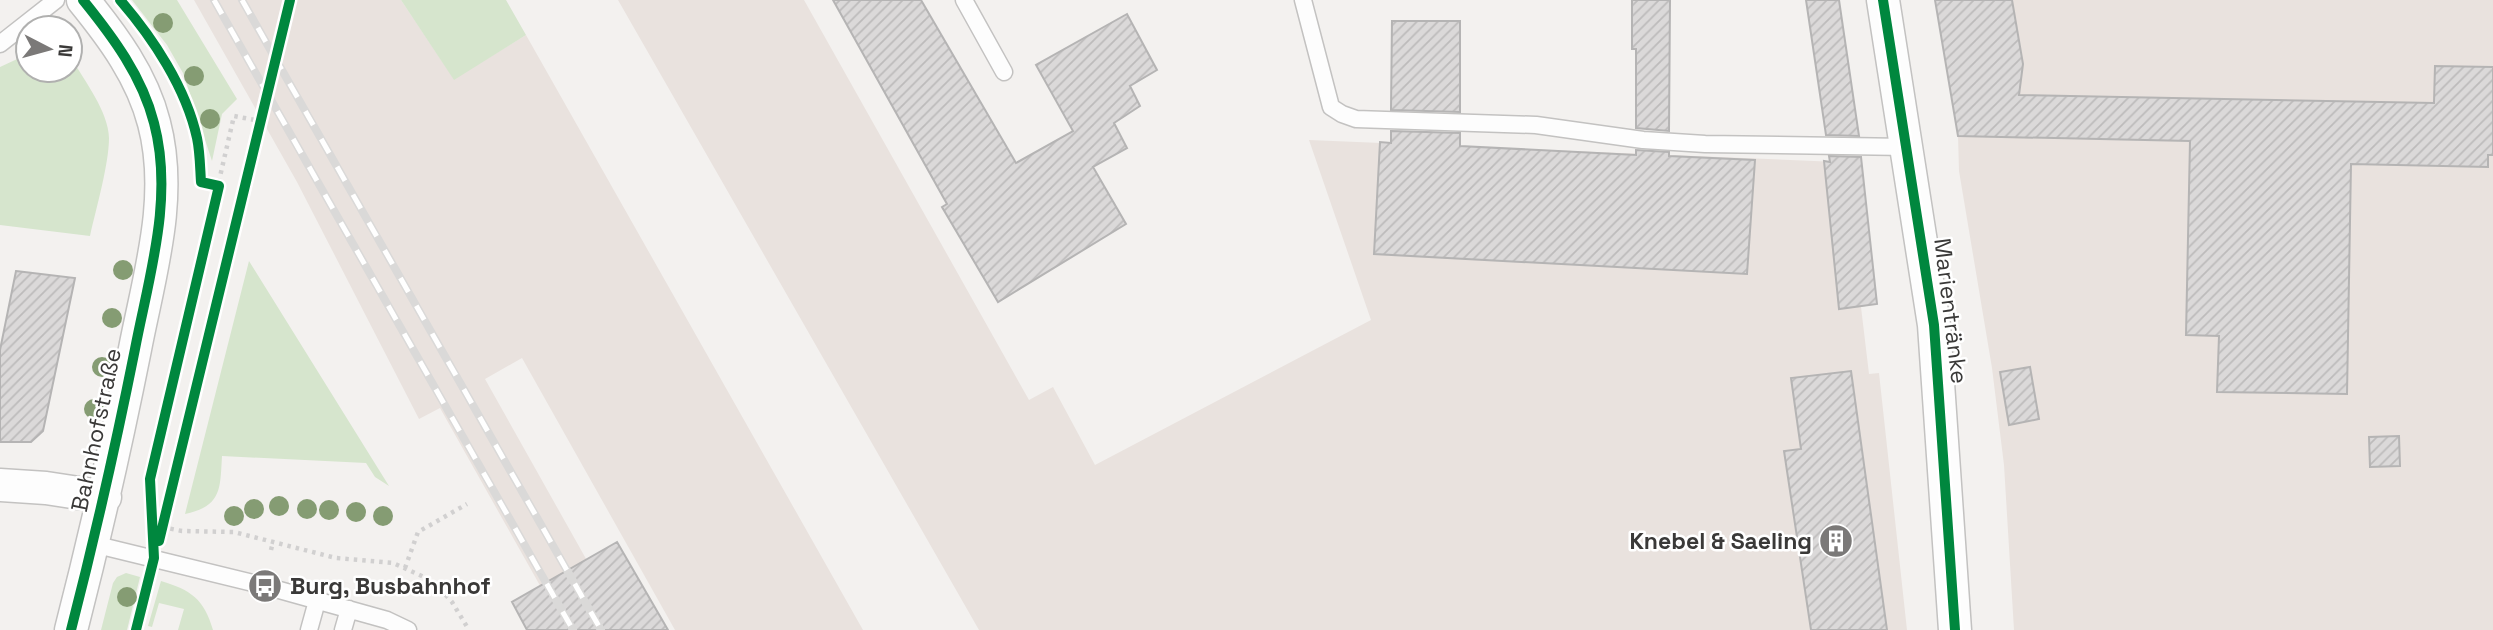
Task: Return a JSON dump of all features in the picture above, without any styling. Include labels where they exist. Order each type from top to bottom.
[{"type":"street","name":"Bahnhofstraße","points":[[71,630],[105,497],[157,238],[162,176],[155,123],[131,65],[83,0]]},
{"type":"street","name":"Marientränke","points":[[1883,0],[1934,325],[1955,630]]},
{"type":"street","points":[[0,485],[46,488],[105,497]]},
{"type":"lane","points":[[0,44],[56,0]]},
{"type":"lane","points":[[964,0],[1003,72]]},
{"type":"lane","points":[[1303,0],[1331,107],[1356,119],[1536,125],[1643,140],[1705,144],[1907,147]]},
{"type":"lane","points":[[93,544],[349,609],[386,625],[408,630]]},
{"type":"lane","points":[[309,630],[317,601]]},
{"type":"lane","points":[[343,630],[349,609]]},
{"type":"path","points":[[154,558],[149,479],[215,185],[234,116],[260,121]]},
{"type":"path","points":[[405,568],[418,532],[467,503]]},
{"type":"path","points":[[162,527],[182,531],[234,532],[336,558],[393,563],[433,581],[452,602],[469,630]]},
{"type":"path","points":[[271,550],[273,542]]},
{"type":"shaded area","points":[[194,0],[401,0],[454,79],[526,35],[863,630],[675,630],[522,358],[485,379],[626,630],[565,630],[440,408],[419,419],[297,182]]},
{"type":"shaded area","points":[[618,0],[804,0],[1029,400],[1053,387],[1095,465],[1371,320],[1309,140],[1862,163],[1877,304],[1861,307],[1869,374],[1879,373],[1907,630],[979,630]]},
{"type":"shaded area","points":[[1935,0],[2493,0],[2493,630],[2014,630],[2004,465],[1992,368],[1959,171],[1958,135]]},
{"type":"green space","points":[[132,0],[177,0],[237,99],[222,114],[212,161],[183,73],[167,45]]},
{"type":"green space","points":[[401,0],[506,0],[526,35],[454,80]]},
{"type":"green space","points":[[14,60],[14,84],[84,84],[84,79],[95,97],[105,118],[109,138],[105,173],[90,236],[0,225],[0,67]]},
{"type":"green space","points":[[249,261],[389,486],[375,477],[366,463],[222,456],[217,494],[206,506],[185,514]]},
{"type":"green space","points":[[126,573],[140,577],[127,630],[101,630],[113,583],[117,577]]},
{"type":"green space","points":[[161,581],[181,588],[195,597],[201,603],[213,630],[178,630],[184,609],[159,603],[152,627],[148,626]]},
{"type":"building","points":[[833,0],[921,0],[1016,163],[1073,131],[1036,65],[1127,14],[1157,70],[1130,86],[1140,106],[1114,123],[1127,148],[1093,167],[1126,224],[998,302],[942,207],[947,204]]},
{"type":"building","points":[[1632,0],[1670,0],[1669,131],[1636,128],[1636,49],[1632,49]]},
{"type":"building","points":[[1806,0],[1839,0],[1859,136],[1826,135]]},
{"type":"building","points":[[1935,0],[2012,0],[2023,64],[2019,95],[2434,103],[2435,66],[2493,67],[2493,155],[2488,155],[2488,167],[2351,164],[2347,394],[2217,392],[2219,336],[2186,335],[2190,141],[1958,136]]},
{"type":"building","points":[[1392,21],[1460,21],[1460,112],[1391,110]]},
{"type":"building","points":[[1391,131],[1460,133],[1460,146],[1636,155],[1636,150],[1669,152],[1669,156],[1755,160],[1747,274],[1374,254],[1380,142],[1391,143]]},
{"type":"building","points":[[1829,156],[1861,157],[1877,304],[1839,309],[1824,161],[1830,162]]},
{"type":"building","points":[[16,271],[75,278],[43,431],[31,442],[0,442],[0,350]]},
{"type":"building","points":[[2030,367],[2039,419],[2009,425],[2000,372]]},
{"type":"building","name":"Knebel & Saeling","points":[[1851,371],[1887,630],[1811,630],[1784,451],[1801,449],[1791,378]]},
{"type":"building","points":[[2399,436],[2400,466],[2370,467],[2369,437]]},
{"type":"building","points":[[617,542],[668,630],[527,630],[512,602]]},
{"type":"railway","points":[[214,0],[573,630]]},
{"type":"railway","points":[[242,0],[601,630]]},
{"type":"cycle path","points":[[71,630],[113,455],[152,265],[161,180],[160,151],[142,89],[115,43],[83,0]]},
{"type":"cycle path","points":[[120,0],[156,47],[177,82],[197,138],[201,182],[219,186],[150,479],[154,558],[136,630]]},
{"type":"cycle path","points":[[159,541],[290,0]]},
{"type":"cycle path","points":[[1883,0],[1934,325],[1955,630]]},
{"type":"place","name":"Knebel & Saeling","points":[[1836,541]]},
{"type":"place","name":"Burg, Busbahnhof","points":[[265,586]]}]
